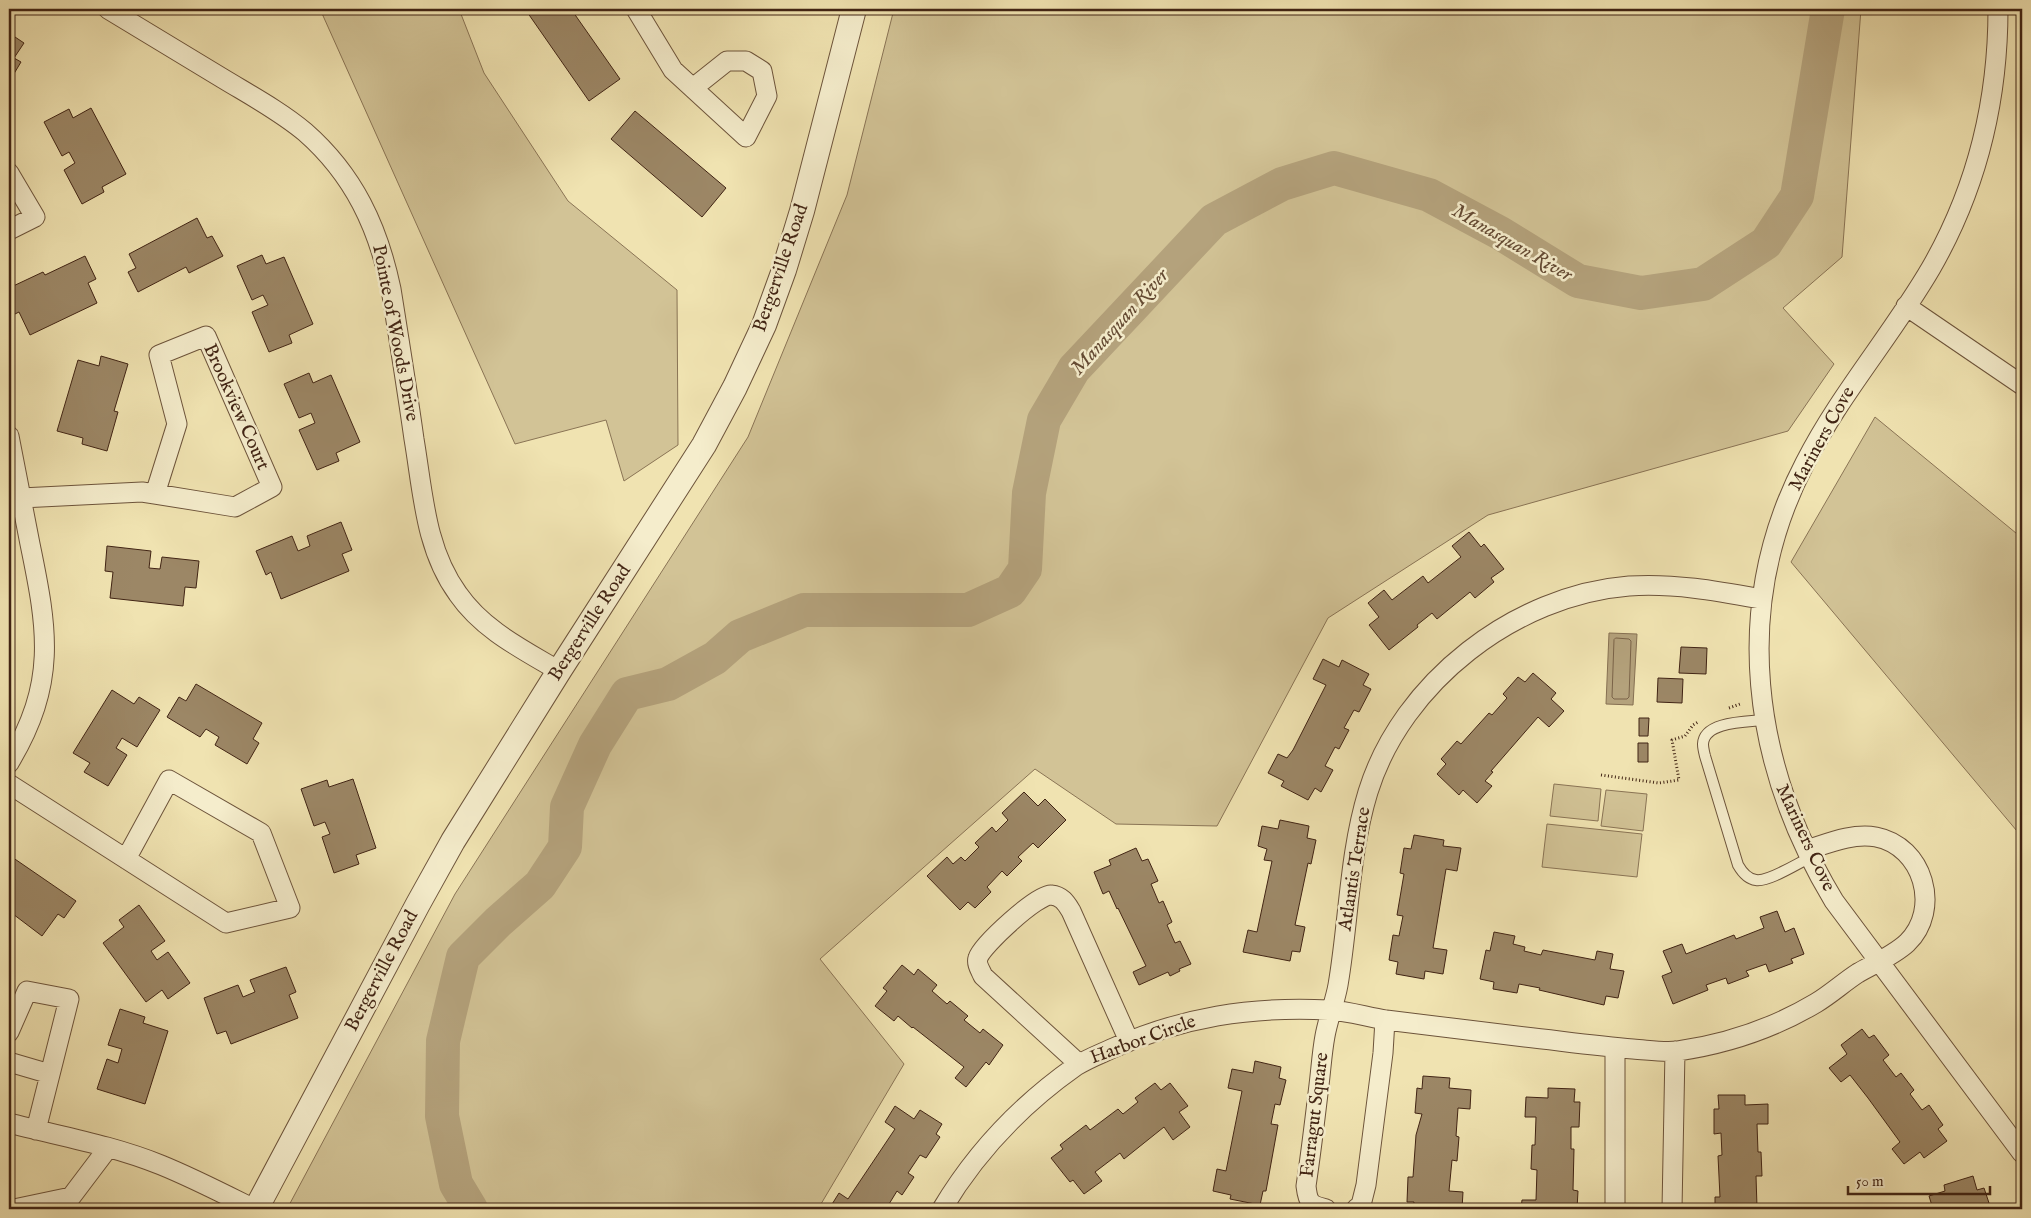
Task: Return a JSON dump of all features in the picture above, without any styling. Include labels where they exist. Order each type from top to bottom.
[{"type":"street","points":[[636,9],[673,70],[692,88]]},
{"type":"street","name":"Bergerville Road","points":[[255,1209],[453,841],[704,445],[736,387],[760,334],[784,270],[802,211],[854,9]]},
{"type":"street","name":"Mariners Cove","points":[[1998,9],[1996,66],[1990,110],[1966,195],[1950,233],[1930,270],[1829,419],[1804,464],[1788,499],[1776,534],[1761,599],[1759,638],[1764,720],[1773,762],[1787,808],[1809,854],[1834,901],[2022,1152]]},
{"type":"street","name":"Pointe of Woods Drive","points":[[121,12],[276,110],[305,132],[331,158],[349,182],[374,228],[384,257],[391,289],[427,519],[439,563],[458,595],[483,622],[501,636],[559,671]]},
{"type":"street","points":[[9,173],[35,217],[9,230]]},
{"type":"street","points":[[1906,306],[2022,384]]},
{"type":"street","name":"Brookview Court","points":[[21,498],[142,492],[236,507],[272,487],[206,336],[159,355],[177,424],[155,494]]},
{"type":"street","points":[[9,436],[45,625],[42,680],[36,705],[23,740],[9,763]]},
{"type":"street","name":"Atlantis Terrace","points":[[1332,1010],[1338,986],[1358,833],[1368,791],[1381,760],[1399,728],[1421,698],[1447,670],[1478,643],[1513,622],[1549,605],[1587,593],[1627,586],[1661,585],[1685,586],[1761,599]]},
{"type":"street","points":[[9,784],[126,859],[226,923],[290,908],[260,833],[169,780],[126,859]]},
{"type":"street","points":[[1615,1209],[1615,1048],[1675,1051],[1721,1042],[1774,1024],[1817,1002],[1906,944],[1915,933],[1921,921],[1925,905],[1924,885],[1918,869],[1906,853],[1896,844],[1879,838],[1863,836],[1844,838],[1809,854]]},
{"type":"street","points":[[1079,1064],[983,976],[978,963],[978,956],[990,942],[1032,904],[1044,896],[1050,894],[1061,897],[1071,911],[1129,1041]]},
{"type":"street","points":[[9,1032],[27,991],[69,999],[36,1130]]},
{"type":"street","name":"Harbor Circle","points":[[942,1209],[958,1182],[987,1145],[1017,1113],[1079,1064],[1129,1041],[1177,1024],[1227,1013],[1280,1009],[1332,1010],[1385,1020],[1615,1048]]},
{"type":"street","name":"Farragut Square","points":[[1326,1209],[1313,1206],[1308,1198],[1306,1186],[1325,1036],[1332,1010]]},
{"type":"street","points":[[1356,1209],[1361,1204],[1366,1185],[1383,1054],[1385,1020]]},
{"type":"street","points":[[1672,1209],[1675,1051]]},
{"type":"street","points":[[9,1062],[50,1074]]},
{"type":"street","points":[[9,1123],[108,1148],[160,1164],[255,1209]]},
{"type":"street","points":[[14,1209],[71,1197],[108,1148]]},
{"type":"lane","points":[[1764,720],[1720,725],[1711,729],[1703,743],[1705,756],[1738,866],[1744,875],[1754,880],[1763,880],[1809,854]]},
{"type":"path","points":[[1722,710],[1740,704]]},
{"type":"path","points":[[1601,775],[1660,783],[1679,780],[1672,740],[1685,736],[1693,724],[1700,721]]},
{"type":"shaded area","points":[[320,9],[459,9],[484,73],[568,201],[677,290],[678,445],[624,481],[606,420],[515,444]]},
{"type":"shaded area","points":[[894,9],[1861,9],[1842,257],[1783,308],[1834,364],[1788,431],[1488,515],[1328,618],[1217,826],[1116,824],[1035,769],[820,959],[904,1064],[818,1209],[287,1209],[455,894],[748,437],[847,195]]},
{"type":"shaded area","points":[[1875,417],[2022,538],[2022,837],[1791,562]]},
{"type":"shaded area","points":[[1554,784],[1601,789],[1598,821],[1550,816]]},
{"type":"shaded area","points":[[1606,790],[1647,794],[1643,831],[1601,826]]},
{"type":"shaded area","points":[[1547,824],[1642,834],[1637,877],[1542,867]]},
{"type":"water","points":[[1609,633],[1637,634],[1633,705],[1606,704]]},
{"type":"building","points":[[525,9],[571,9],[620,79],[589,101]]},
{"type":"building","points":[[9,33],[24,43],[14,58],[21,62],[9,82]]},
{"type":"building","points":[[91,108],[126,174],[102,187],[104,192],[82,204],[64,170],[75,163],[69,152],[62,156],[44,122],[69,109],[73,118]]},
{"type":"building","points":[[635,111],[726,188],[702,217],[611,139]]},
{"type":"building","points":[[197,218],[207,238],[212,236],[223,256],[189,273],[186,267],[138,292],[128,272],[136,268],[129,254]]},
{"type":"building","points":[[262,255],[266,264],[284,257],[313,324],[289,335],[292,343],[269,352],[252,312],[268,305],[263,295],[252,300],[237,266]]},
{"type":"building","points":[[85,256],[96,279],[88,283],[97,303],[30,335],[19,312],[13,315],[9,306],[9,288],[43,272],[45,275]]},
{"type":"building","points":[[101,356],[128,364],[114,411],[118,412],[107,451],[82,444],[83,438],[57,431],[78,360],[99,366]]},
{"type":"building","points":[[309,373],[313,383],[331,375],[360,442],[336,453],[339,461],[317,470],[299,430],[315,423],[311,413],[299,418],[284,384]]},
{"type":"building","points":[[341,522],[352,550],[342,554],[349,571],[281,599],[271,572],[266,575],[256,551],[292,536],[298,551],[310,546],[307,536]]},
{"type":"building","points":[[1469,532],[1481,547],[1484,544],[1504,569],[1491,578],[1494,582],[1475,598],[1470,592],[1437,619],[1432,613],[1389,650],[1369,625],[1379,617],[1368,603],[1384,590],[1392,600],[1423,576],[1428,583],[1461,557],[1452,546]]},
{"type":"building","points":[[107,546],[151,551],[149,568],[160,569],[162,557],[199,561],[196,588],[185,587],[183,606],[110,598],[113,572],[105,571]]},
{"type":"building","points":[[1681,647],[1707,648],[1706,674],[1679,673]]},
{"type":"building","points":[[1323,659],[1339,667],[1342,660],[1369,674],[1363,685],[1371,689],[1359,712],[1354,710],[1344,728],[1349,730],[1339,749],[1335,747],[1325,766],[1333,770],[1321,792],[1315,788],[1308,800],[1281,786],[1284,781],[1268,773],[1278,754],[1287,758],[1293,750],[1326,685],[1313,679]]},
{"type":"building","points":[[1533,673],[1556,693],[1551,699],[1564,711],[1549,727],[1538,717],[1491,771],[1493,772],[1485,781],[1492,786],[1477,803],[1463,790],[1459,795],[1437,774],[1446,764],[1441,759],[1457,741],[1461,744],[1489,713],[1492,715],[1507,698],[1503,694],[1518,677],[1525,682]]},
{"type":"building","points":[[1658,678],[1683,679],[1682,703],[1657,702]]},
{"type":"building","points":[[196,684],[262,723],[253,739],[259,743],[247,764],[215,745],[219,737],[206,729],[200,737],[167,717],[179,697],[186,701]]},
{"type":"building","points":[[112,690],[134,704],[139,697],[160,710],[137,747],[122,738],[116,748],[127,755],[108,786],[84,772],[90,763],[73,753]]},
{"type":"building","points":[[1639,718],[1649,718],[1648,736],[1639,736]]},
{"type":"building","points":[[1638,743],[1648,743],[1648,762],[1638,762]]},
{"type":"building","points":[[353,779],[376,848],[356,855],[359,864],[334,873],[322,837],[330,834],[325,822],[314,826],[301,789],[327,780],[329,787]]},
{"type":"building","points":[[1024,792],[1038,806],[1045,799],[1066,820],[1038,848],[1033,843],[1018,857],[1022,861],[1007,876],[1002,871],[987,887],[991,892],[975,908],[968,902],[960,910],[927,876],[947,857],[953,864],[961,857],[965,861],[979,847],[975,843],[992,827],[996,832],[1008,820],[1002,813]]},
{"type":"building","points":[[1280,820],[1309,826],[1307,838],[1316,840],[1311,864],[1308,863],[1295,925],[1305,927],[1300,952],[1292,951],[1290,961],[1243,952],[1248,930],[1257,932],[1272,861],[1264,860],[1267,849],[1258,846],[1262,826],[1278,829]]},
{"type":"building","points":[[1414,835],[1444,840],[1443,846],[1461,848],[1457,871],[1446,869],[1433,948],[1447,950],[1443,974],[1425,971],[1424,979],[1396,974],[1398,962],[1389,960],[1393,935],[1399,936],[1403,916],[1397,915],[1404,874],[1400,873],[1404,848],[1411,849]]},
{"type":"building","points":[[1136,848],[1142,861],[1148,859],[1158,881],[1151,884],[1159,903],[1163,901],[1172,922],[1167,925],[1175,943],[1180,941],[1191,964],[1179,969],[1180,971],[1170,976],[1168,972],[1139,985],[1133,972],[1146,966],[1109,891],[1103,894],[1094,872],[1111,865],[1109,860]]},
{"type":"building","points":[[9,855],[76,901],[64,918],[58,914],[42,936],[9,911]]},
{"type":"building","points":[[139,905],[165,941],[151,951],[157,960],[168,952],[190,983],[168,999],[162,990],[146,1002],[103,943],[124,927],[119,920]]},
{"type":"building","points":[[1777,911],[1785,932],[1794,928],[1804,954],[1791,959],[1793,963],[1769,972],[1766,964],[1746,971],[1749,976],[1728,984],[1726,978],[1706,985],[1708,990],[1673,1004],[1662,976],[1672,972],[1663,951],[1682,944],[1686,954],[1734,935],[1736,939],[1764,928],[1760,917]]},
{"type":"building","points":[[1494,932],[1515,936],[1513,944],[1525,947],[1524,951],[1541,955],[1543,950],[1595,960],[1597,951],[1613,954],[1610,969],[1624,971],[1618,998],[1606,996],[1604,1005],[1519,984],[1517,993],[1493,989],[1494,982],[1480,979],[1486,950],[1490,951]]},
{"type":"building","points":[[902,965],[914,975],[918,969],[937,985],[932,991],[947,1004],[950,1001],[968,1016],[964,1020],[980,1033],[983,1029],[1003,1045],[989,1065],[986,1062],[966,1087],[955,1078],[964,1067],[898,1016],[894,1021],[875,1006],[887,991],[883,988]]},
{"type":"building","points":[[286,967],[296,992],[289,995],[298,1018],[231,1044],[226,1031],[217,1034],[204,998],[238,985],[243,997],[255,992],[250,980]]},
{"type":"building","points":[[120,1009],[145,1017],[143,1023],[168,1031],[145,1104],[97,1089],[107,1059],[118,1063],[122,1049],[108,1045]]},
{"type":"building","points":[[1862,1029],[1869,1038],[1874,1035],[1889,1055],[1883,1060],[1896,1077],[1901,1073],[1914,1090],[1910,1094],[1922,1110],[1929,1105],[1943,1125],[1938,1129],[1947,1141],[1924,1158],[1920,1152],[1904,1164],[1892,1149],[1900,1142],[1868,1098],[1850,1075],[1841,1082],[1829,1068],[1847,1054],[1841,1045]]},
{"type":"building","points":[[1255,1061],[1281,1067],[1279,1078],[1286,1080],[1280,1105],[1275,1104],[1271,1124],[1278,1125],[1266,1191],[1263,1191],[1260,1205],[1230,1199],[1231,1195],[1213,1191],[1217,1169],[1226,1171],[1242,1091],[1228,1088],[1232,1069],[1253,1073]]},
{"type":"building","points":[[1423,1076],[1450,1078],[1449,1088],[1471,1090],[1470,1109],[1458,1108],[1456,1136],[1459,1137],[1457,1161],[1452,1160],[1449,1191],[1463,1192],[1462,1209],[1413,1209],[1414,1202],[1407,1202],[1408,1177],[1413,1177],[1416,1135],[1422,1114],[1415,1113],[1417,1088],[1422,1089]]},
{"type":"building","points":[[1155,1083],[1161,1090],[1170,1083],[1188,1106],[1179,1112],[1190,1127],[1173,1140],[1164,1127],[1124,1159],[1120,1153],[1095,1172],[1102,1181],[1084,1194],[1073,1180],[1070,1182],[1051,1158],[1063,1149],[1060,1145],[1086,1125],[1090,1130],[1118,1109],[1123,1114],[1138,1102],[1135,1098]]},
{"type":"building","points":[[1548,1088],[1575,1089],[1574,1102],[1580,1102],[1579,1127],[1571,1127],[1571,1149],[1574,1149],[1573,1190],[1578,1191],[1577,1209],[1521,1209],[1522,1200],[1536,1200],[1537,1170],[1531,1169],[1532,1145],[1535,1145],[1536,1117],[1525,1117],[1526,1097],[1548,1098]]},
{"type":"building","points":[[1718,1095],[1745,1095],[1745,1105],[1768,1104],[1768,1124],[1757,1124],[1758,1152],[1761,1152],[1762,1176],[1756,1176],[1757,1207],[1771,1207],[1771,1209],[1715,1209],[1715,1197],[1720,1197],[1718,1156],[1722,1155],[1721,1133],[1714,1134],[1714,1109],[1719,1109]]},
{"type":"building","points":[[895,1106],[914,1119],[920,1110],[942,1124],[936,1134],[940,1137],[926,1158],[920,1155],[908,1173],[914,1177],[902,1195],[897,1191],[886,1209],[829,1209],[839,1193],[848,1199],[895,1129],[885,1122]]},
{"type":"building","points":[[1973,1176],[1977,1190],[1984,1188],[1991,1209],[1933,1209],[1929,1196],[1945,1191],[1944,1185]]},
{"type":"waterway","name":"Manasquan River","points":[[471,1209],[456,1184],[442,1116],[443,1041],[463,957],[498,922],[540,885],[565,847],[567,807],[595,745],[627,694],[668,684],[715,658],[740,636],[804,610],[968,610],[1010,591],[1025,569],[1029,493],[1044,420],[1074,369],[1214,220],[1282,184],[1334,168],[1429,195],[1500,233],[1578,281],[1641,293],[1703,284],[1766,243],[1797,196],[1828,9]]}]
